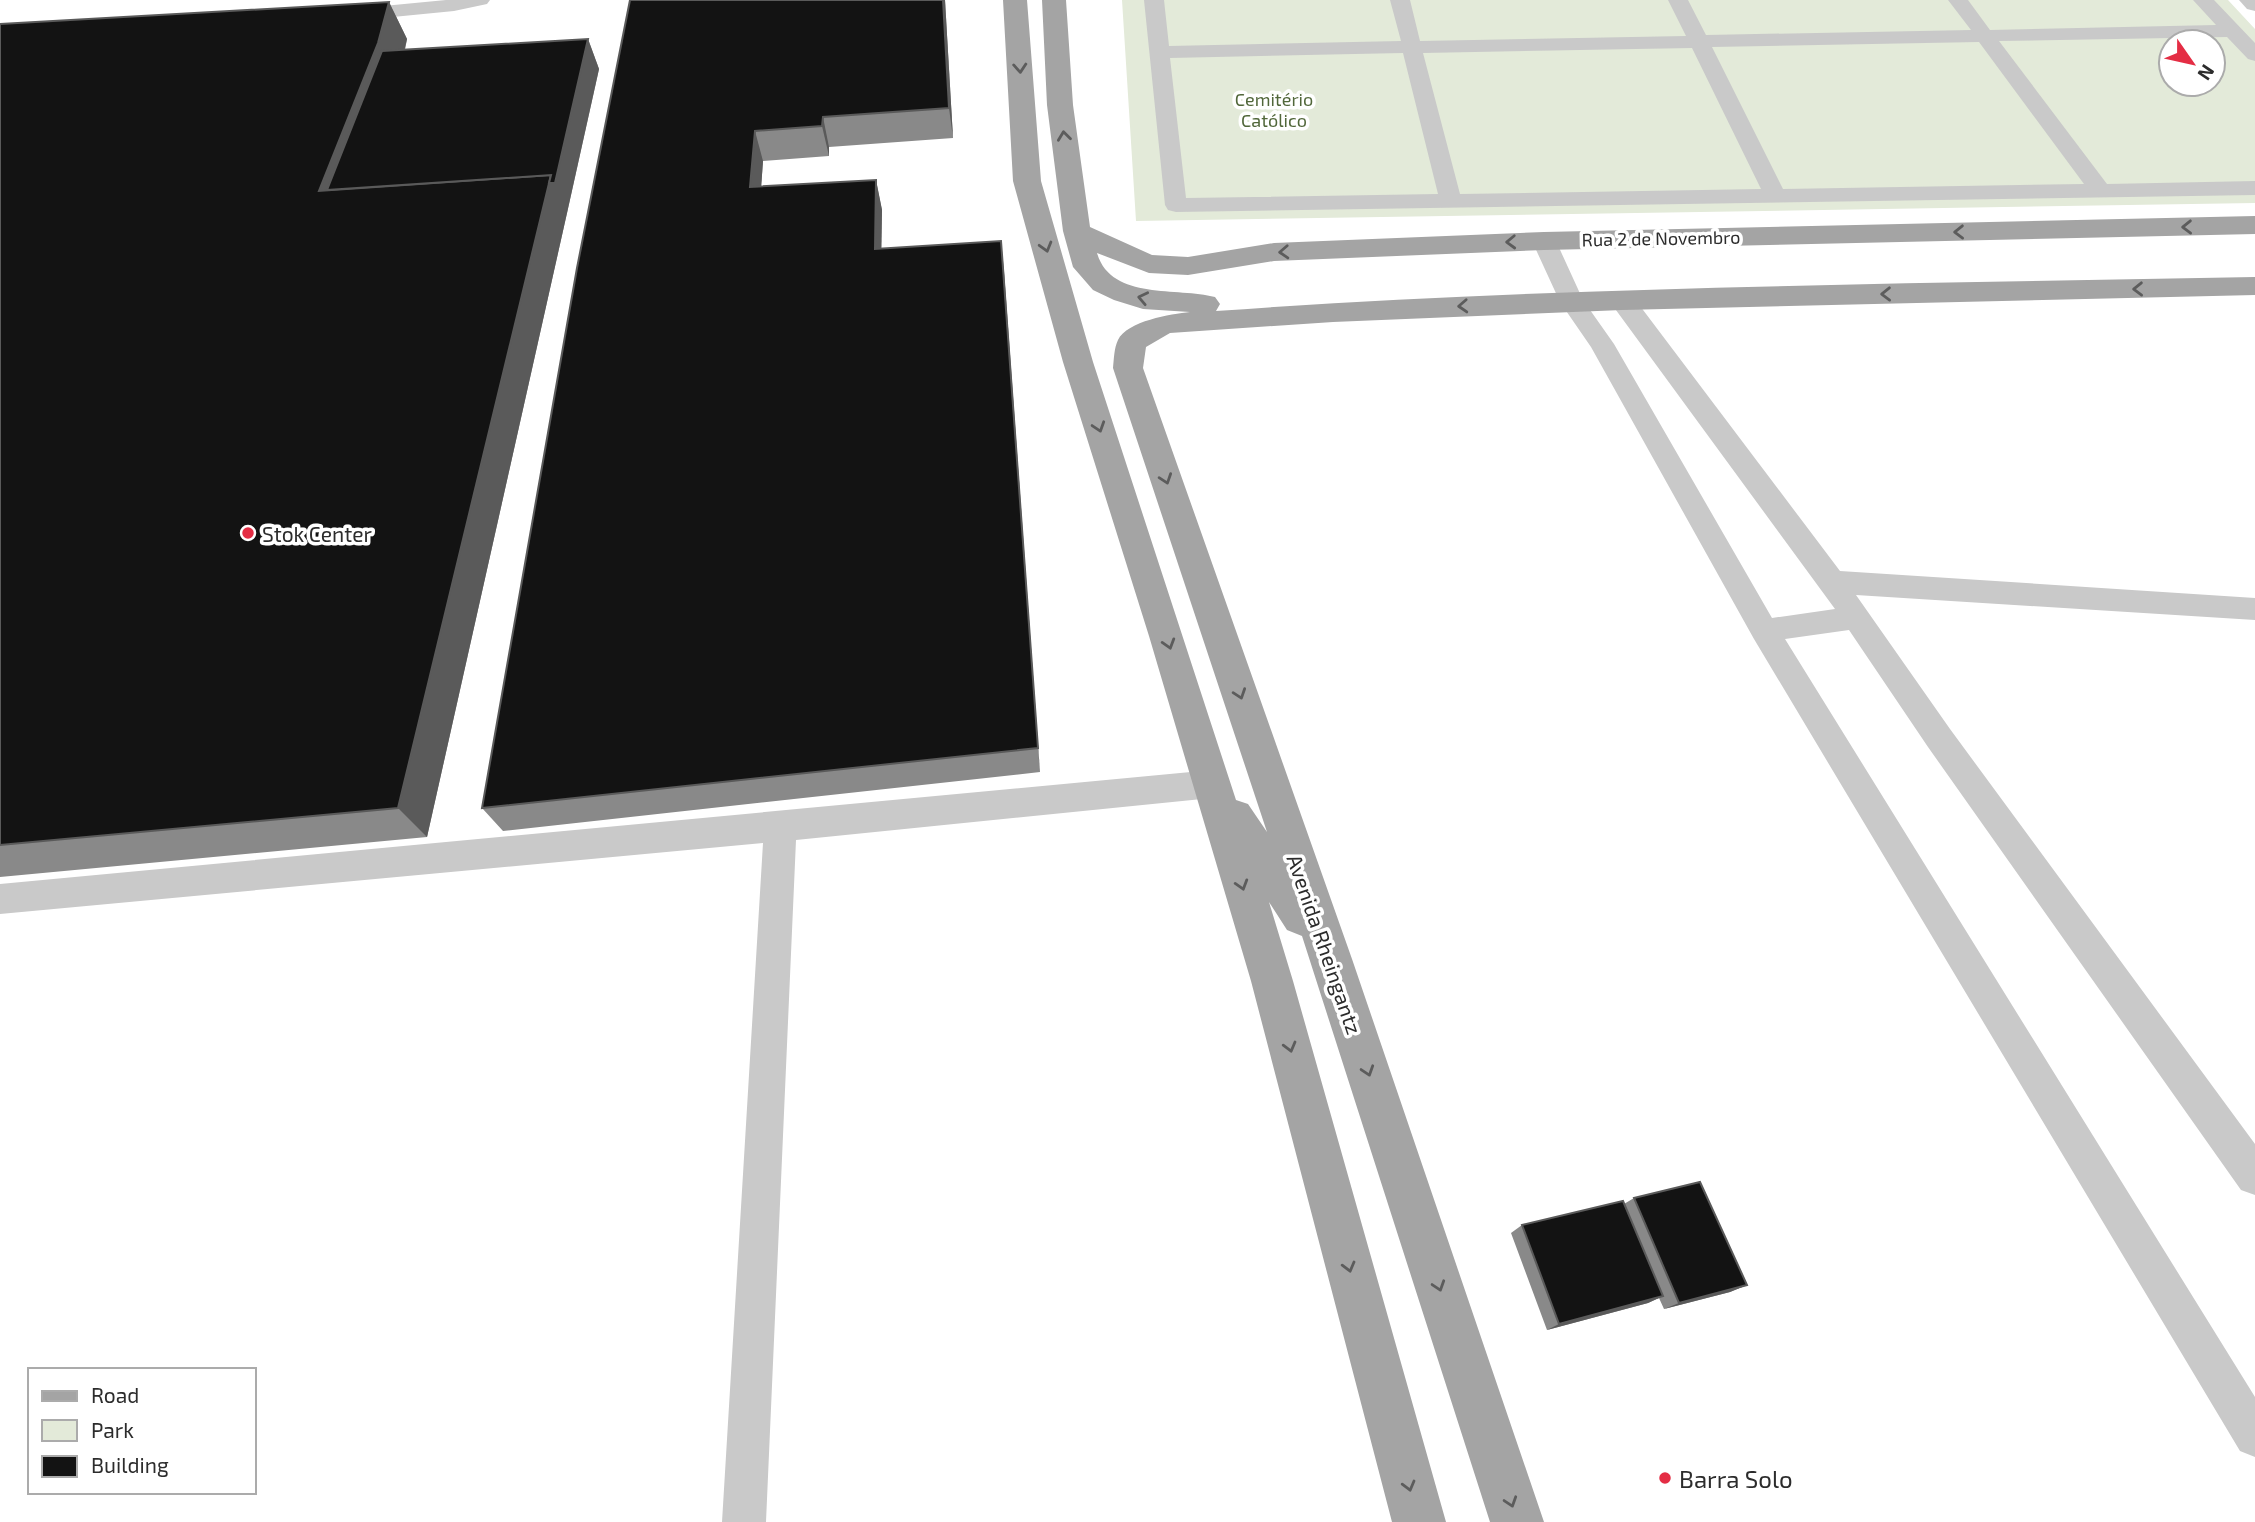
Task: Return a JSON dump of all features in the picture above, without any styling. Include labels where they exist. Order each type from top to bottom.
[{"type":"main road","points":[[1015,0],[1027,181],[1078,362],[1272,981],[1419,1522]]},
{"type":"main road","points":[[1054,0],[1060,105],[1077,230],[1087,267],[1103,283],[1124,293],[1180,304],[1272,305],[1333,312],[1622,300],[2255,286]]},
{"type":"main road","name":"Rua 2 de Novembro","points":[[1077,230],[1122,254],[1149,264],[1188,266],[1274,252],[1544,241],[2255,225]]},
{"type":"main road","name":"Avenida Rheingantz","points":[[1333,312],[1164,324],[1132,342],[1128,368],[1331,959],[1517,1522]]},
{"type":"main road","points":[[1267,774],[1272,981]]},
{"type":"main road","points":[[1212,784],[1331,959]]},
{"type":"street","points":[[2251,0],[2255,4]]},
{"type":"lane","points":[[334,17],[480,0]]},
{"type":"lane","points":[[1153,0],[1176,205],[2255,188]]},
{"type":"lane","points":[[1400,0],[1451,201]]},
{"type":"lane","points":[[1678,0],[1776,196]]},
{"type":"lane","points":[[1958,0],[2101,191]]},
{"type":"lane","points":[[2203,0],[2255,55]]},
{"type":"lane","points":[[1159,52],[2232,31]]},
{"type":"lane","points":[[1544,241],[1572,302],[1602,344],[1764,631],[2255,1436]]},
{"type":"lane","points":[[1622,300],[1832,582],[1939,738],[2255,1176]]},
{"type":"lane","points":[[1832,582],[2255,609]]},
{"type":"lane","points":[[1764,631],[1856,617]]},
{"type":"lane","points":[[0,899],[1212,784]]},
{"type":"lane","points":[[744,1522],[780,827]]},
{"type":"green space","name":"Cemitério Católico","points":[[1122,0],[2228,0],[2255,29],[2255,203],[1136,221]]},
{"type":"building","points":[[630,0],[943,0],[949,108],[823,117],[822,126],[755,131],[750,187],[876,180],[875,249],[1001,241],[1038,748],[482,808],[577,268]]},
{"type":"building","name":"Stok Center","points":[[389,2],[378,43],[319,191],[551,175],[398,808],[0,845],[0,24]]},
{"type":"building","points":[[588,39],[555,183],[549,183],[551,175],[327,190],[382,51]]},
{"type":"building","points":[[1700,1182],[1747,1285],[1679,1303],[1634,1198]]},
{"type":"building","points":[[1623,1201],[1663,1296],[1559,1324],[1522,1225]]},
{"type":"place","name":"Stok Center","points":[[248,533]]},
{"type":"place","name":"Barra Solo","points":[[1665,1478]]}]
